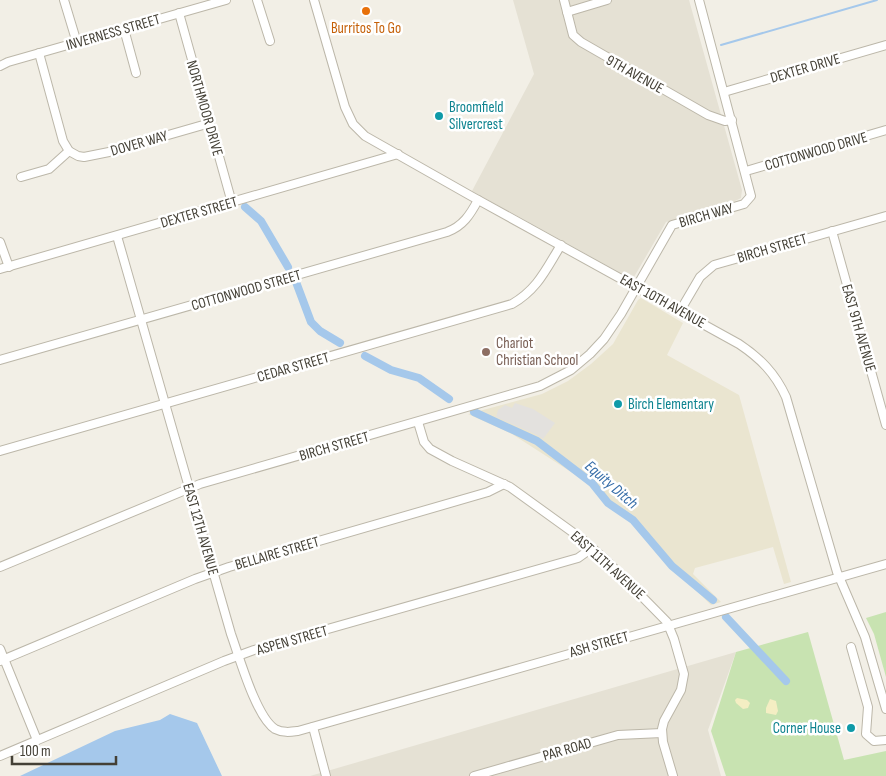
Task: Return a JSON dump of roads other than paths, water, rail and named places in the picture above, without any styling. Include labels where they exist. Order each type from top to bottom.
[{"type":"street","points":[[64,0],[77,42]]},
{"type":"street","name":"INVERNESS STREET","points":[[0,66],[39,53],[226,0]]},
{"type":"street","points":[[257,0],[270,41]]},
{"type":"street","name":"EAST 10TH AVENUE","points":[[314,0],[350,119],[355,127],[365,136],[680,311],[749,351],[766,364],[780,384],[790,410],[838,577],[865,637],[886,709]]},
{"type":"street","name":"9TH AVENUE","points":[[564,0],[573,35],[589,48],[708,115],[725,121],[732,120]]},
{"type":"street","points":[[567,12],[606,0]]},
{"type":"street","points":[[701,0],[746,171]]},
{"type":"street","name":"NORTHMOOR DRIVE","points":[[179,14],[232,203]]},
{"type":"street","points":[[124,29],[136,73]]},
{"type":"street","name":"DEXTER DRIVE","points":[[724,92],[886,45]]},
{"type":"street","points":[[21,177],[49,169],[70,151],[64,141],[39,53]]},
{"type":"street","name":"DOVER WAY","points":[[70,151],[78,156],[92,156],[210,123]]},
{"type":"street","name":"COTTONWOOD DRIVE","points":[[746,171],[886,130]]},
{"type":"street","name":"DEXTER STREET","points":[[0,269],[398,154]]},
{"type":"street","name":"BIRCH WAY","points":[[636,287],[672,225],[746,203],[750,200],[752,192],[746,171]]},
{"type":"street","name":"COTTONWOOD STREET","points":[[0,360],[447,232],[462,224],[472,212],[478,200]]},
{"type":"street","name":"BIRCH STREET","points":[[680,311],[700,277],[714,265],[886,216]]},
{"type":"street","name":"EAST 9TH AVENUE","points":[[832,232],[886,425]]},
{"type":"street","name":"EAST 12TH AVENUE","points":[[117,236],[213,572],[239,656],[256,701],[270,725],[285,732],[313,727]]},
{"type":"street","points":[[0,242],[9,267]]},
{"type":"street","name":"CEDAR STREET","points":[[0,451],[512,304],[535,287],[561,245]]},
{"type":"street","name":"BIRCH STREET","points":[[0,567],[189,488],[540,386],[564,374],[586,358],[604,340],[636,287]]},
{"type":"street","name":"EAST 11TH AVENUE","points":[[418,422],[424,442],[435,453],[510,487],[608,561],[668,625],[674,638],[684,677],[681,690],[664,721],[662,734]]},
{"type":"street","name":"BELLAIRE STREET","points":[[2,660],[213,572],[488,492],[504,484]]},
{"type":"street","name":"ASPEN STREET","points":[[0,756],[239,656],[578,558],[592,548]]},
{"type":"street","name":"ASH STREET","points":[[313,727],[886,564]]},
{"type":"street","points":[[851,647],[868,707],[866,734],[874,741],[886,740]]},
{"type":"street","points":[[0,649],[2,660],[37,740]]},
{"type":"street","points":[[313,727],[326,776]]},
{"type":"street","name":"PAR ROAD","points":[[474,776],[623,734],[662,734]]},
{"type":"street","points":[[662,734],[673,776]]},
{"type":"water","points":[[170,714],[197,723],[222,776],[20,776],[115,731],[160,720]]},
{"type":"waterway","points":[[721,45],[877,0]]},
{"type":"waterway","name":"Equity Ditch","points":[[245,207],[261,221],[288,267]]},
{"type":"waterway","name":"Equity Ditch","points":[[296,282],[311,322],[320,331],[340,343]]},
{"type":"waterway","name":"Equity Ditch","points":[[365,356],[391,370],[419,378],[449,399]]},
{"type":"waterway","name":"Equity Ditch","points":[[474,412],[537,441],[592,483],[608,503],[633,520],[672,566],[713,600]]},
{"type":"waterway","name":"Equity Ditch","points":[[726,617],[786,681]]},
{"type":"place","name":"Burritos To Go","points":[[366,11]]},
{"type":"place","name":"Broomfield Silvercrest","points":[[439,116]]},
{"type":"place","name":"Chariot Christian School","points":[[486,352]]},
{"type":"place","name":"Birch Elementary","points":[[618,404]]},
{"type":"place","name":"Corner House","points":[[851,728]]}]
